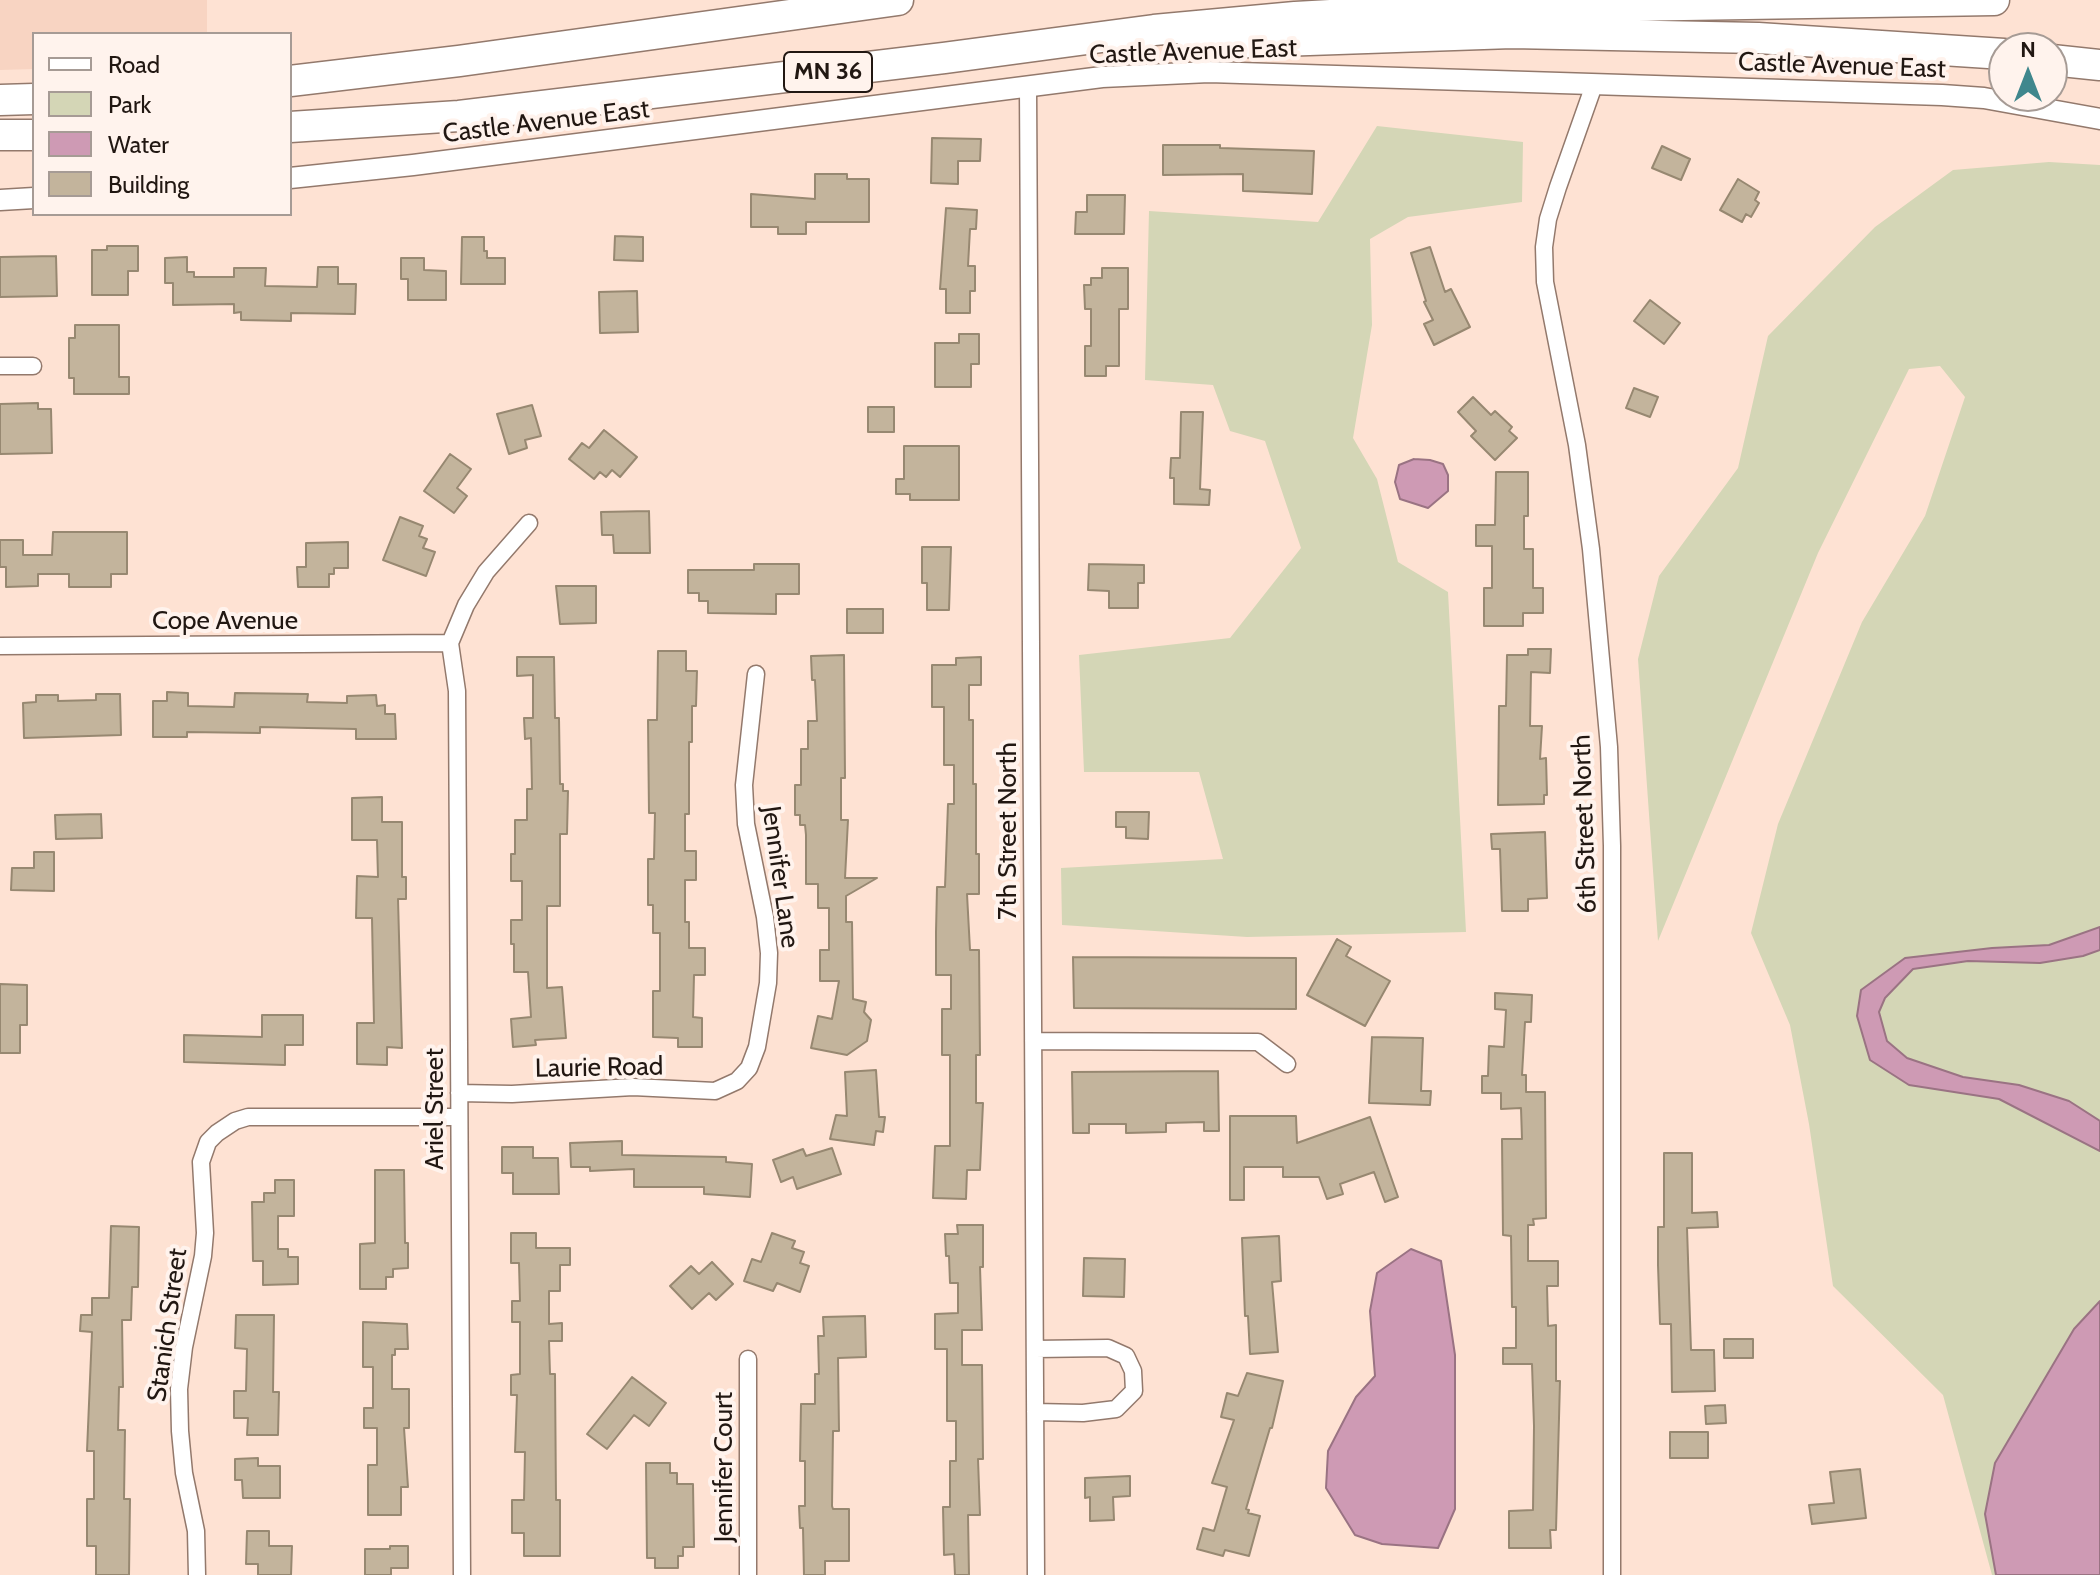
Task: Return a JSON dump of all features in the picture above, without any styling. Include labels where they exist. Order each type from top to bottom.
[{"type":"highway","name":"MN 36","points":[[292,81],[459,61],[898,0]]},
{"type":"highway","name":"MN 36","points":[[292,127],[459,116],[1154,30],[1295,17],[1436,9],[1994,0]]},
{"type":"highway","points":[[1043,44],[1234,44],[1512,33],[1758,38],[1988,53]]},
{"type":"highway","points":[[2068,62],[2100,65]]},
{"type":"highway","points":[[0,100],[32,99]]},
{"type":"highway","points":[[0,135],[32,135]]},
{"type":"street","name":"Castle Avenue East","points":[[292,178],[1102,77],[1209,72],[1942,95],[2027,105],[2100,119]]},
{"type":"street","name":"6th Street North","points":[[1594,85],[1548,219],[1544,247],[1545,282],[1577,445],[1591,549],[1609,747],[1612,846],[1612,1575]]},
{"type":"street","name":"7th Street North","points":[[1028,87],[1036,1575]]},
{"type":"street","points":[[0,200],[32,198]]},
{"type":"street","points":[[0,366],[33,366]]},
{"type":"street","points":[[450,643],[466,605],[486,572],[529,523]]},
{"type":"street","name":"Cope Avenue","points":[[0,646],[450,643]]},
{"type":"street","name":"Ariel Street","points":[[450,643],[457,691],[462,1575]]},
{"type":"street","name":"Jennifer Lane","points":[[737,1081],[749,1068],[755,1054],[768,983],[765,917],[744,800],[756,674]]},
{"type":"street","points":[[1033,1041],[1258,1042],[1287,1064]]},
{"type":"street","name":"Laurie Road","points":[[459,1093],[512,1094],[633,1087],[715,1091],[737,1081]]},
{"type":"street","name":"Stanich Street","points":[[197,1575],[196,1531],[184,1473],[179,1389],[204,1245],[201,1162],[205,1148],[217,1133],[235,1121],[248,1117],[458,1117]]},
{"type":"street","points":[[1035,1349],[1108,1348],[1126,1356],[1133,1371],[1134,1391],[1116,1409],[1083,1413],[1035,1412]]},
{"type":"street","name":"Jennifer Court","points":[[748,1359],[748,1575]]},
{"type":"shaded area","points":[[0,0],[207,0],[207,32],[32,32],[32,69],[0,70]]},
{"type":"green space","points":[[1377,126],[1523,142],[1522,202],[1408,217],[1370,239],[1372,325],[1353,438],[1377,479],[1398,562],[1448,592],[1466,932],[1247,937],[1062,925],[1061,868],[1223,859],[1199,772],[1084,772],[1079,655],[1230,638],[1301,548],[1265,441],[1230,431],[1213,385],[1145,380],[1149,211],[1318,222]]},
{"type":"green space","points":[[2049,162],[2100,165],[2100,1575],[1992,1575],[1943,1395],[1833,1286],[1809,1124],[1790,1025],[1751,933],[1778,824],[1862,622],[1925,516],[1965,397],[1940,366],[1909,369],[1818,553],[1658,941],[1638,659],[1659,576],[1738,468],[1768,336],[1875,227],[1953,170]]},
{"type":"water","points":[[1414,459],[1443,464],[1448,475],[1448,491],[1428,508],[1400,499],[1395,482],[1399,465]]},
{"type":"water","points":[[2100,927],[2100,950],[2083,956],[2040,963],[1968,961],[1913,969],[1885,998],[1879,1012],[1887,1041],[1907,1058],[1963,1077],[2019,1085],[2069,1101],[2100,1121],[2100,1151],[1999,1099],[1909,1085],[1870,1060],[1857,1016],[1861,990],[1905,958],[2049,945]]},
{"type":"water","points":[[1411,1249],[1441,1261],[1455,1355],[1455,1509],[1438,1548],[1382,1544],[1355,1535],[1326,1488],[1328,1451],[1356,1397],[1375,1376],[1370,1311],[1377,1273]]},
{"type":"water","points":[[2100,1301],[2100,1575],[1996,1575],[1985,1514],[1995,1463],[2074,1329]]},
{"type":"building","points":[[932,138],[981,139],[980,161],[958,161],[958,184],[931,183]]},
{"type":"building","points":[[1163,145],[1314,151],[1312,194],[1243,191],[1243,174],[1163,175]]},
{"type":"building","points":[[1662,146],[1690,159],[1681,180],[1652,168]]},
{"type":"building","points":[[815,174],[847,174],[847,179],[869,179],[869,222],[806,222],[806,234],[778,234],[778,227],[751,227],[751,194],[815,199]]},
{"type":"building","points":[[1738,179],[1759,192],[1755,200],[1759,203],[1751,217],[1746,214],[1742,222],[1720,210]]},
{"type":"building","points":[[1087,195],[1125,195],[1124,234],[1075,234],[1076,212],[1087,212]]},
{"type":"building","points":[[946,208],[977,210],[976,229],[970,229],[968,266],[975,266],[975,291],[970,291],[970,313],[946,313],[946,289],[940,289]]},
{"type":"building","points":[[615,236],[643,237],[643,261],[614,260]]},
{"type":"building","points":[[462,237],[484,237],[487,258],[505,258],[505,284],[461,284]]},
{"type":"building","points":[[107,246],[138,246],[138,271],[128,271],[128,295],[92,295],[92,250],[107,250]]},
{"type":"building","points":[[1430,247],[1445,292],[1451,289],[1470,327],[1434,345],[1424,324],[1433,320],[1424,302],[1411,253]]},
{"type":"building","points":[[56,256],[57,296],[0,297],[0,257]]},
{"type":"building","points":[[187,257],[187,272],[194,272],[194,277],[234,277],[234,268],[266,268],[265,286],[317,287],[318,267],[338,267],[338,284],[356,284],[355,314],[291,313],[291,321],[241,320],[241,312],[234,313],[234,304],[173,305],[173,283],[165,283],[165,258]]},
{"type":"building","points":[[401,258],[424,258],[424,270],[446,271],[446,300],[408,300],[408,279],[401,279]]},
{"type":"building","points":[[1102,268],[1128,268],[1128,309],[1119,309],[1119,366],[1106,366],[1106,376],[1085,376],[1085,346],[1091,346],[1091,309],[1085,309],[1084,285],[1091,285],[1091,278],[1102,278]]},
{"type":"building","points":[[637,291],[638,332],[600,333],[599,292]]},
{"type":"building","points":[[1650,300],[1680,323],[1664,344],[1634,321]]},
{"type":"building","points":[[75,325],[119,325],[119,377],[129,377],[129,394],[74,394],[74,378],[69,378],[69,338],[75,338]]},
{"type":"building","points":[[959,334],[979,334],[979,364],[971,364],[971,387],[935,387],[935,343],[959,343]]},
{"type":"building","points":[[1634,388],[1658,397],[1650,417],[1626,408]]},
{"type":"building","points":[[1473,397],[1491,415],[1495,411],[1512,427],[1509,431],[1517,438],[1495,460],[1471,436],[1476,431],[1458,412]]},
{"type":"building","points":[[38,403],[38,409],[51,409],[52,453],[0,454],[0,404]]},
{"type":"building","points":[[532,405],[541,436],[525,440],[527,448],[509,454],[497,414]]},
{"type":"building","points":[[868,407],[894,407],[894,432],[868,432]]},
{"type":"building","points":[[1181,412],[1203,412],[1200,489],[1210,490],[1209,505],[1174,504],[1171,458],[1180,458]]},
{"type":"building","points":[[604,430],[637,457],[620,477],[612,470],[606,477],[600,472],[594,479],[569,459],[582,443],[589,448]]},
{"type":"building","points":[[904,446],[959,446],[959,500],[910,500],[910,494],[896,494],[896,479],[904,479]]},
{"type":"building","points":[[450,454],[471,469],[457,488],[467,496],[454,513],[424,491]]},
{"type":"building","points":[[1496,472],[1528,472],[1524,549],[1533,549],[1533,588],[1543,588],[1543,613],[1523,613],[1523,626],[1484,626],[1484,588],[1492,588],[1492,546],[1476,546],[1476,525],[1495,525]]},
{"type":"building","points":[[649,511],[650,553],[614,553],[613,535],[602,535],[601,512]]},
{"type":"building","points":[[400,517],[423,526],[419,536],[427,539],[423,548],[435,552],[426,576],[383,560]]},
{"type":"building","points":[[53,532],[127,532],[127,574],[111,574],[111,587],[69,587],[69,574],[38,574],[38,586],[6,587],[6,567],[0,567],[0,540],[23,540],[23,555],[52,555]]},
{"type":"building","points":[[348,542],[348,568],[334,568],[334,574],[329,574],[329,587],[298,587],[297,567],[306,567],[306,543]]},
{"type":"building","points":[[922,547],[951,547],[949,610],[927,610],[927,583],[922,583]]},
{"type":"building","points":[[754,564],[799,564],[799,594],[776,594],[776,614],[708,613],[708,601],[699,601],[699,593],[688,593],[688,570],[754,570]]},
{"type":"building","points":[[1089,564],[1144,565],[1144,583],[1138,583],[1138,608],[1109,608],[1109,591],[1088,590]]},
{"type":"building","points":[[556,586],[596,586],[596,623],[560,624]]},
{"type":"building","points":[[847,609],[883,609],[883,633],[847,633]]},
{"type":"building","points":[[1528,649],[1551,649],[1550,673],[1531,672],[1530,726],[1542,726],[1540,759],[1546,758],[1547,795],[1544,795],[1544,804],[1498,805],[1499,706],[1506,706],[1507,655],[1528,655]]},
{"type":"building","points":[[658,651],[686,651],[686,671],[697,671],[696,706],[692,706],[692,742],[689,742],[689,814],[685,814],[685,851],[696,851],[696,880],[685,880],[685,922],[689,922],[689,948],[705,948],[705,975],[694,975],[693,1017],[702,1018],[702,1047],[678,1047],[678,1038],[653,1037],[653,991],[660,991],[660,933],[653,933],[653,905],[648,905],[648,859],[654,859],[655,813],[649,813],[648,720],[657,720]]},
{"type":"building","points":[[844,655],[845,778],[841,778],[841,820],[848,820],[845,878],[877,878],[846,896],[846,922],[852,922],[853,999],[866,1002],[864,1012],[871,1020],[867,1041],[847,1055],[811,1048],[818,1016],[832,1019],[839,981],[820,981],[820,950],[829,950],[829,908],[818,908],[818,884],[806,884],[805,825],[800,825],[800,815],[795,815],[795,785],[801,785],[801,749],[808,749],[808,721],[817,721],[811,656]]},
{"type":"building","points":[[517,657],[554,657],[560,784],[563,784],[563,791],[568,791],[567,834],[560,834],[560,906],[547,906],[547,988],[562,987],[566,1038],[535,1040],[536,1045],[513,1047],[511,1019],[531,1017],[528,972],[514,972],[514,944],[511,944],[511,920],[522,920],[522,881],[511,881],[515,820],[527,820],[527,789],[532,789],[531,738],[525,739],[524,718],[533,718],[533,675],[517,676]]},
{"type":"building","points":[[981,657],[981,685],[969,685],[979,894],[967,894],[970,950],[979,950],[980,1055],[976,1055],[976,1103],[983,1103],[980,1170],[967,1170],[966,1199],[933,1198],[935,1146],[950,1146],[950,1055],[942,1055],[942,1009],[951,1009],[951,975],[936,975],[936,932],[937,887],[945,887],[948,804],[954,804],[954,765],[944,765],[944,707],[932,707],[932,665],[956,665],[956,658]]},
{"type":"building","points":[[167,692],[188,693],[188,706],[234,707],[235,693],[308,694],[307,702],[347,703],[347,696],[376,695],[377,706],[385,705],[385,714],[395,714],[396,739],[356,739],[356,729],[260,727],[260,733],[187,732],[187,737],[153,737],[153,701],[167,701]]},
{"type":"building","points":[[96,694],[120,694],[121,735],[24,738],[23,703],[36,702],[36,695],[58,695],[58,701],[96,700]]},
{"type":"building","points":[[382,797],[382,822],[402,822],[402,877],[406,877],[406,899],[398,899],[402,1048],[387,1047],[387,1065],[357,1064],[357,1023],[374,1023],[372,918],[356,918],[357,876],[378,877],[377,840],[352,840],[352,798]]},
{"type":"building","points":[[1116,812],[1149,812],[1148,839],[1126,838],[1126,827],[1116,827]]},
{"type":"building","points":[[101,814],[102,838],[56,839],[55,815]]},
{"type":"building","points":[[1545,832],[1547,898],[1528,899],[1528,911],[1502,911],[1500,849],[1492,849],[1491,834]]},
{"type":"building","points":[[34,852],[54,852],[54,891],[11,890],[12,868],[34,868]]},
{"type":"building","points":[[1337,939],[1351,947],[1346,956],[1390,981],[1365,1026],[1307,995]]},
{"type":"building","points":[[1073,957],[1296,958],[1296,1009],[1074,1008]]},
{"type":"building","points":[[0,984],[27,985],[27,1025],[20,1025],[20,1053],[0,1053]]},
{"type":"building","points":[[1495,993],[1532,995],[1531,1022],[1525,1022],[1522,1075],[1526,1075],[1526,1092],[1545,1092],[1546,1218],[1533,1219],[1534,1225],[1528,1225],[1528,1261],[1558,1261],[1558,1286],[1547,1286],[1548,1326],[1556,1325],[1556,1381],[1560,1381],[1556,1530],[1550,1530],[1551,1548],[1509,1548],[1509,1511],[1533,1510],[1534,1426],[1532,1364],[1503,1364],[1503,1348],[1516,1348],[1516,1307],[1512,1307],[1511,1236],[1503,1235],[1502,1139],[1522,1139],[1521,1108],[1501,1109],[1501,1093],[1482,1093],[1482,1076],[1488,1076],[1489,1046],[1504,1047],[1506,1010],[1495,1009]]},
{"type":"building","points":[[262,1015],[303,1015],[303,1045],[285,1045],[285,1065],[184,1062],[184,1035],[262,1037]]},
{"type":"building","points":[[1372,1037],[1423,1038],[1421,1091],[1431,1091],[1430,1105],[1369,1103]]},
{"type":"building","points":[[876,1070],[879,1117],[885,1117],[883,1132],[876,1131],[874,1145],[830,1139],[836,1115],[847,1116],[845,1072]]},
{"type":"building","points":[[1218,1071],[1219,1131],[1204,1131],[1204,1122],[1166,1123],[1166,1132],[1126,1133],[1126,1124],[1089,1124],[1089,1133],[1073,1133],[1072,1072]]},
{"type":"building","points":[[1230,1116],[1296,1116],[1297,1143],[1370,1117],[1398,1197],[1385,1202],[1374,1172],[1340,1184],[1343,1194],[1327,1199],[1319,1177],[1283,1177],[1283,1167],[1244,1167],[1244,1200],[1230,1200]]},
{"type":"building","points":[[622,1141],[622,1155],[726,1157],[726,1162],[752,1164],[750,1197],[704,1194],[704,1187],[634,1187],[634,1169],[590,1171],[590,1167],[571,1167],[570,1143]]},
{"type":"building","points":[[502,1147],[533,1147],[533,1158],[558,1158],[559,1194],[513,1194],[513,1173],[502,1173]]},
{"type":"building","points":[[832,1148],[841,1174],[797,1189],[793,1177],[781,1182],[773,1160],[803,1149],[806,1156]]},
{"type":"building","points":[[1664,1153],[1692,1153],[1692,1213],[1717,1212],[1718,1227],[1687,1228],[1691,1350],[1714,1350],[1715,1391],[1672,1392],[1671,1324],[1660,1324],[1658,1265],[1658,1227],[1664,1227]]},
{"type":"building","points":[[375,1170],[404,1170],[408,1268],[393,1269],[393,1277],[386,1277],[386,1289],[360,1289],[360,1244],[375,1243]]},
{"type":"building","points":[[275,1180],[294,1180],[294,1216],[278,1216],[278,1249],[288,1249],[288,1257],[298,1257],[298,1284],[263,1285],[263,1261],[253,1261],[252,1202],[264,1202],[264,1193],[275,1193]]},
{"type":"building","points":[[957,1225],[983,1225],[983,1267],[980,1267],[982,1330],[962,1330],[962,1365],[982,1365],[983,1459],[978,1459],[980,1515],[968,1515],[969,1575],[955,1575],[954,1554],[944,1555],[943,1507],[950,1507],[950,1461],[956,1461],[956,1421],[947,1421],[947,1349],[935,1349],[935,1314],[958,1313],[958,1283],[950,1283],[945,1234],[958,1234]]},
{"type":"building","points":[[111,1226],[139,1227],[138,1287],[132,1287],[131,1320],[122,1320],[123,1387],[119,1387],[118,1430],[125,1430],[124,1499],[130,1499],[129,1575],[96,1575],[96,1546],[87,1546],[87,1499],[94,1499],[94,1451],[87,1451],[92,1332],[80,1331],[81,1315],[92,1315],[92,1298],[109,1298]]},
{"type":"building","points":[[511,1233],[536,1233],[536,1248],[570,1248],[570,1265],[560,1265],[560,1291],[549,1291],[549,1324],[562,1323],[562,1341],[549,1341],[550,1374],[555,1374],[556,1500],[560,1500],[560,1556],[524,1556],[524,1533],[512,1533],[512,1500],[524,1500],[525,1452],[515,1452],[517,1395],[511,1395],[511,1375],[520,1374],[520,1322],[512,1322],[512,1301],[520,1301],[519,1263],[511,1263]]},
{"type":"building","points":[[772,1233],[795,1241],[792,1248],[804,1252],[800,1263],[809,1266],[800,1292],[777,1283],[773,1291],[744,1281],[752,1259],[761,1262]]},
{"type":"building","points":[[1279,1236],[1281,1281],[1272,1282],[1278,1352],[1250,1354],[1242,1238]]},
{"type":"building","points":[[1084,1258],[1125,1259],[1124,1297],[1083,1296]]},
{"type":"building","points":[[712,1262],[733,1284],[716,1300],[709,1293],[692,1309],[670,1286],[691,1266],[699,1274]]},
{"type":"building","points":[[236,1315],[274,1315],[273,1392],[279,1392],[278,1435],[247,1435],[248,1418],[234,1418],[234,1391],[246,1391],[247,1349],[235,1348]]},
{"type":"building","points":[[865,1316],[866,1357],[838,1358],[839,1431],[833,1431],[832,1506],[833,1509],[849,1509],[849,1561],[825,1561],[825,1575],[804,1575],[799,1506],[805,1506],[805,1461],[800,1461],[801,1404],[815,1404],[815,1374],[819,1374],[818,1336],[824,1336],[823,1317]]},
{"type":"building","points":[[363,1322],[407,1324],[408,1349],[395,1349],[395,1355],[392,1355],[392,1389],[409,1389],[409,1428],[404,1428],[408,1487],[401,1487],[401,1515],[368,1515],[368,1465],[377,1465],[377,1428],[364,1428],[364,1408],[373,1408],[373,1367],[363,1367]]},
{"type":"building","points":[[1724,1339],[1753,1339],[1753,1358],[1724,1358]]},
{"type":"building","points":[[1247,1373],[1283,1381],[1272,1428],[1246,1509],[1248,1513],[1260,1516],[1249,1556],[1225,1550],[1223,1556],[1197,1549],[1203,1528],[1214,1531],[1227,1487],[1212,1483],[1234,1420],[1221,1417],[1227,1393],[1238,1396]]},
{"type":"building","points":[[632,1377],[666,1403],[649,1426],[634,1415],[607,1449],[587,1434]]},
{"type":"building","points":[[1725,1405],[1726,1423],[1706,1424],[1705,1406]]},
{"type":"building","points":[[1670,1432],[1708,1432],[1708,1458],[1670,1458]]},
{"type":"building","points":[[258,1458],[258,1466],[280,1466],[280,1498],[243,1498],[242,1480],[235,1480],[235,1459]]},
{"type":"building","points":[[646,1463],[670,1463],[670,1473],[677,1473],[677,1484],[693,1484],[694,1547],[683,1547],[683,1556],[678,1556],[678,1568],[655,1568],[655,1558],[647,1558]]},
{"type":"building","points":[[1860,1469],[1866,1518],[1812,1524],[1809,1505],[1834,1503],[1830,1472]]},
{"type":"building","points":[[1130,1476],[1130,1496],[1113,1497],[1114,1520],[1090,1521],[1090,1497],[1085,1498],[1085,1478]]},
{"type":"building","points":[[247,1531],[269,1531],[269,1546],[292,1546],[291,1575],[258,1575],[258,1564],[246,1564]]},
{"type":"building","points":[[390,1546],[408,1546],[408,1568],[391,1568],[391,1575],[365,1575],[365,1549],[390,1549]]}]
